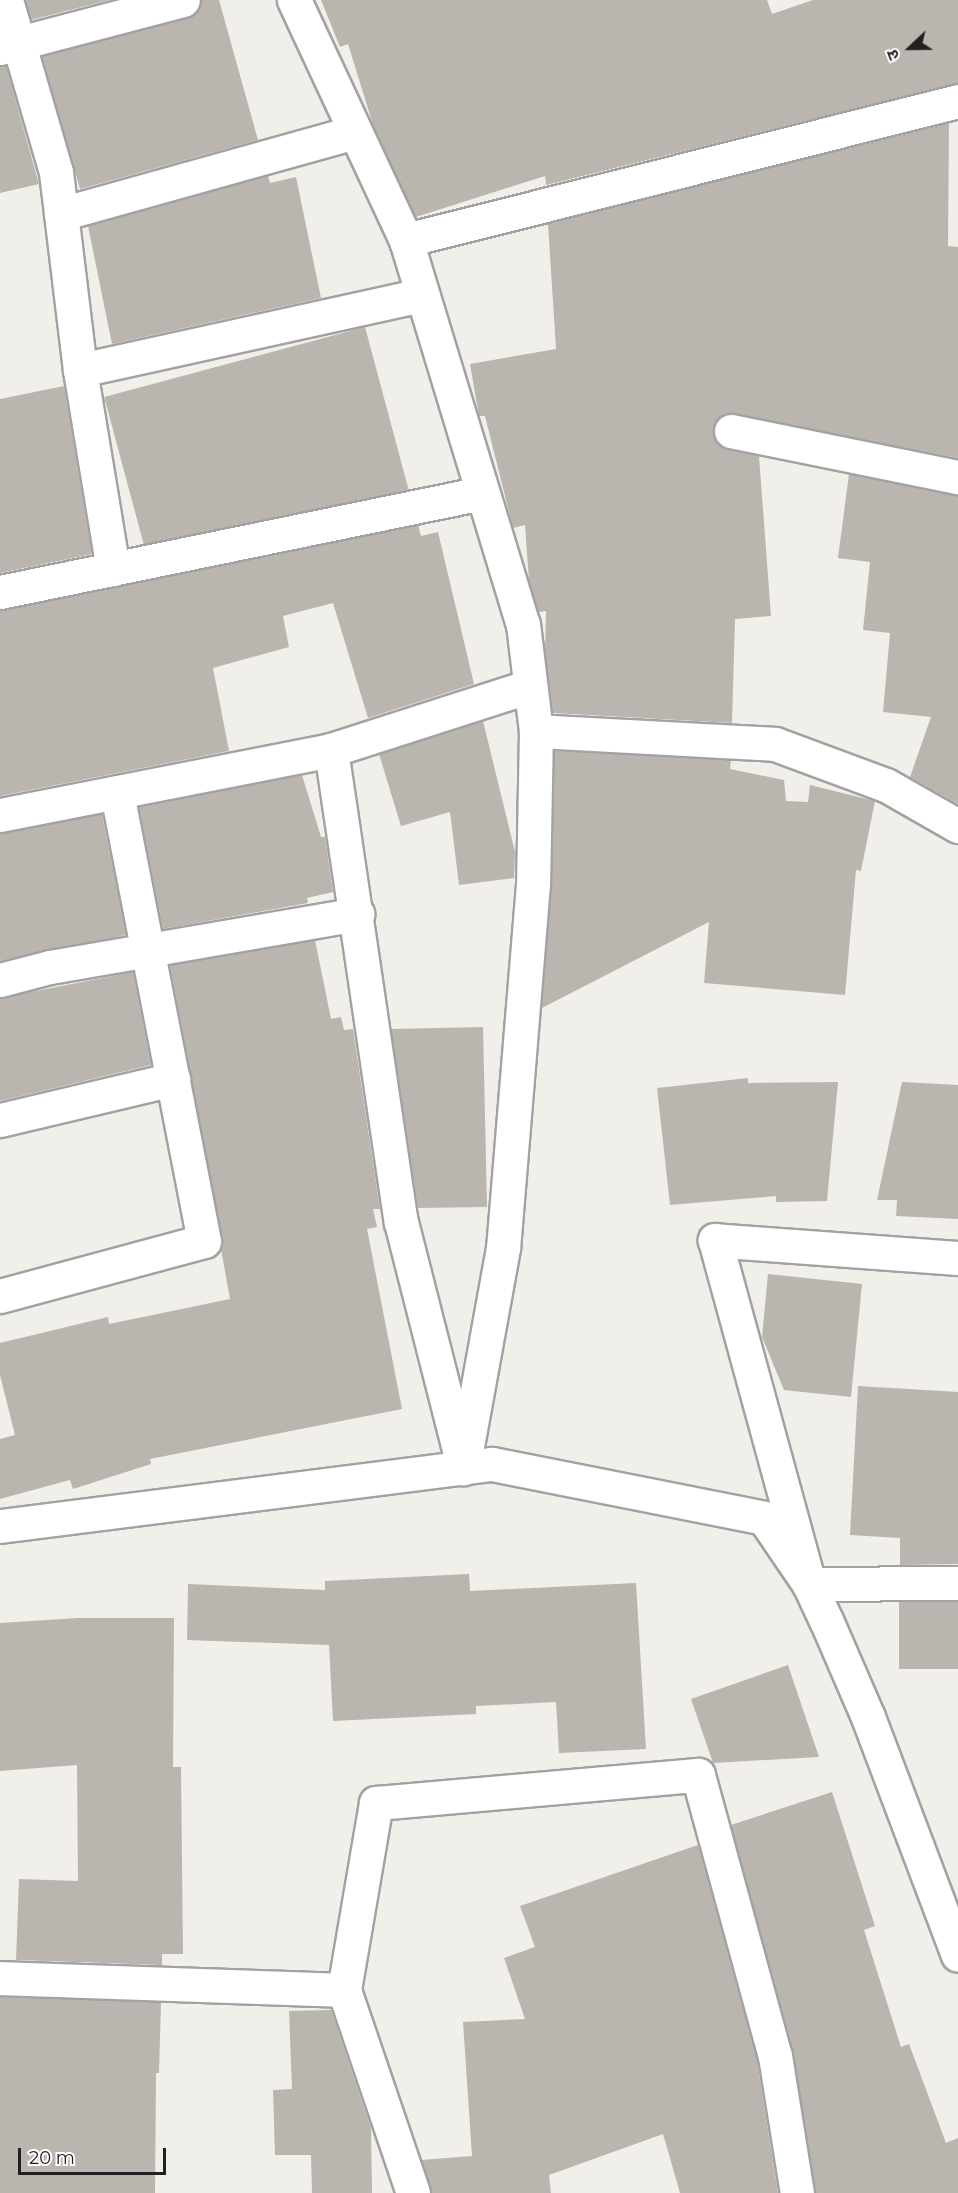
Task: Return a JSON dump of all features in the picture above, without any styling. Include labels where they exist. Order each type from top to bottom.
[{"type":"street","points":[[6,0],[9,46],[56,172],[80,370],[113,569]]},
{"type":"street","points":[[9,46],[183,0]]},
{"type":"street","points":[[294,0],[406,240],[523,624],[536,731],[533,884],[503,1248],[463,1468]]},
{"type":"street","points":[[406,240],[958,101]]},
{"type":"street","points":[[61,214],[355,132]]},
{"type":"street","points":[[80,370],[422,295]]},
{"type":"street","points":[[731,431],[958,477]]},
{"type":"street","points":[[0,592],[482,493]]},
{"type":"street","points":[[0,815],[331,750],[530,686]]},
{"type":"street","points":[[536,731],[775,744],[886,785],[958,826]]},
{"type":"street","points":[[331,750],[357,914],[400,1222],[463,1468]]},
{"type":"street","points":[[0,1296],[204,1241],[117,792]]},
{"type":"street","points":[[0,980],[149,950],[357,914]]},
{"type":"street","points":[[0,1120],[173,1079]]},
{"type":"street","points":[[957,1257],[715,1240],[808,1584],[868,1717],[958,1955]]},
{"type":"street","points":[[0,1526],[492,1464],[764,1518],[808,1584]]},
{"type":"street","points":[[808,1584],[958,1583]]},
{"type":"street","points":[[413,2193],[344,1990],[376,1803],[698,1775],[775,2056],[797,2193]]},
{"type":"street","points":[[0,1978],[344,1990]]},
{"type":"building","points":[[26,0],[109,0],[31,20]]},
{"type":"building","points":[[201,0],[219,0],[258,140],[80,189],[42,56],[188,18],[197,13]]},
{"type":"building","points":[[321,0],[767,0],[772,14],[813,0],[958,0],[958,83],[546,185],[545,176],[416,217],[374,128],[348,44],[340,47]]},
{"type":"building","points":[[0,66],[6,66],[39,184],[0,193]]},
{"type":"building","points":[[949,123],[948,246],[958,247],[958,458],[725,413],[713,427],[718,445],[759,456],[771,616],[735,619],[732,723],[553,713],[545,652],[546,611],[539,612],[529,580],[525,525],[513,528],[485,416],[479,416],[470,364],[556,349],[548,224]]},
{"type":"building","points":[[268,176],[270,183],[296,177],[321,298],[112,344],[88,226]]},
{"type":"building","points":[[365,327],[408,489],[148,559],[104,397]]},
{"type":"building","points":[[64,386],[92,554],[0,573],[0,399]]},
{"type":"building","points":[[849,474],[958,495],[958,804],[910,777],[931,717],[883,712],[890,633],[863,630],[870,562],[838,558]]},
{"type":"building","points":[[418,525],[421,536],[438,532],[474,684],[368,718],[333,603],[283,616],[289,647],[213,668],[229,751],[0,796],[0,610]]},
{"type":"building","points":[[483,721],[515,852],[514,878],[459,885],[450,812],[401,826],[379,754]]},
{"type":"building","points":[[554,751],[731,760],[730,769],[784,780],[786,801],[808,802],[810,785],[875,801],[861,871],[856,870],[845,995],[704,983],[709,922],[542,1008],[552,884]]},
{"type":"building","points":[[302,775],[321,837],[325,837],[333,892],[307,898],[308,903],[163,929],[139,807]]},
{"type":"building","points":[[102,814],[126,935],[0,961],[0,833]]},
{"type":"building","points":[[315,940],[331,1019],[341,1017],[344,1030],[353,1029],[380,1209],[373,1209],[377,1227],[367,1229],[402,1409],[150,1459],[151,1464],[73,1489],[70,1480],[0,1499],[0,1439],[15,1435],[0,1375],[0,1343],[108,1317],[109,1324],[230,1299],[221,1249],[222,1237],[170,965]]},
{"type":"building","points":[[133,972],[151,1065],[0,1101],[0,998]]},
{"type":"building","points":[[483,1027],[487,1207],[418,1208],[391,1029]]},
{"type":"building","points":[[748,1078],[748,1083],[838,1082],[827,1201],[776,1202],[776,1196],[670,1205],[657,1088]]},
{"type":"building","points":[[902,1082],[958,1085],[958,1219],[896,1216],[897,1200],[877,1200]]},
{"type":"building","points":[[768,1274],[862,1284],[851,1397],[784,1390],[762,1337]]},
{"type":"building","points":[[858,1386],[958,1392],[958,1564],[900,1565],[900,1538],[850,1535]]},
{"type":"building","points":[[469,1574],[470,1591],[636,1583],[646,1749],[559,1753],[556,1702],[476,1706],[476,1714],[333,1721],[329,1645],[187,1640],[188,1584],[325,1590],[325,1581]]},
{"type":"building","points":[[899,1602],[958,1602],[958,1669],[899,1669]]},
{"type":"building","points":[[78,1618],[174,1618],[173,1767],[181,1767],[183,1954],[162,1954],[162,1965],[16,1960],[19,1879],[78,1881],[77,1765],[0,1771],[0,1623]]},
{"type":"building","points":[[788,1665],[819,1757],[713,1763],[691,1699]]},
{"type":"building","points":[[832,1792],[875,1926],[864,1930],[901,2047],[909,2044],[946,2143],[958,2138],[958,2193],[815,2193],[793,2051],[731,1825]]},
{"type":"building","points":[[698,1845],[757,2060],[778,2193],[680,2193],[663,2134],[549,2175],[551,2193],[431,2193],[421,2160],[472,2156],[463,2022],[525,2019],[504,1958],[535,1947],[520,1906]]},
{"type":"building","points":[[0,1997],[161,2002],[159,2073],[156,2073],[155,2193],[0,2193]]},
{"type":"building","points":[[331,2010],[371,2128],[372,2193],[312,2193],[311,2155],[275,2155],[273,2090],[292,2089],[289,2011]]}]
